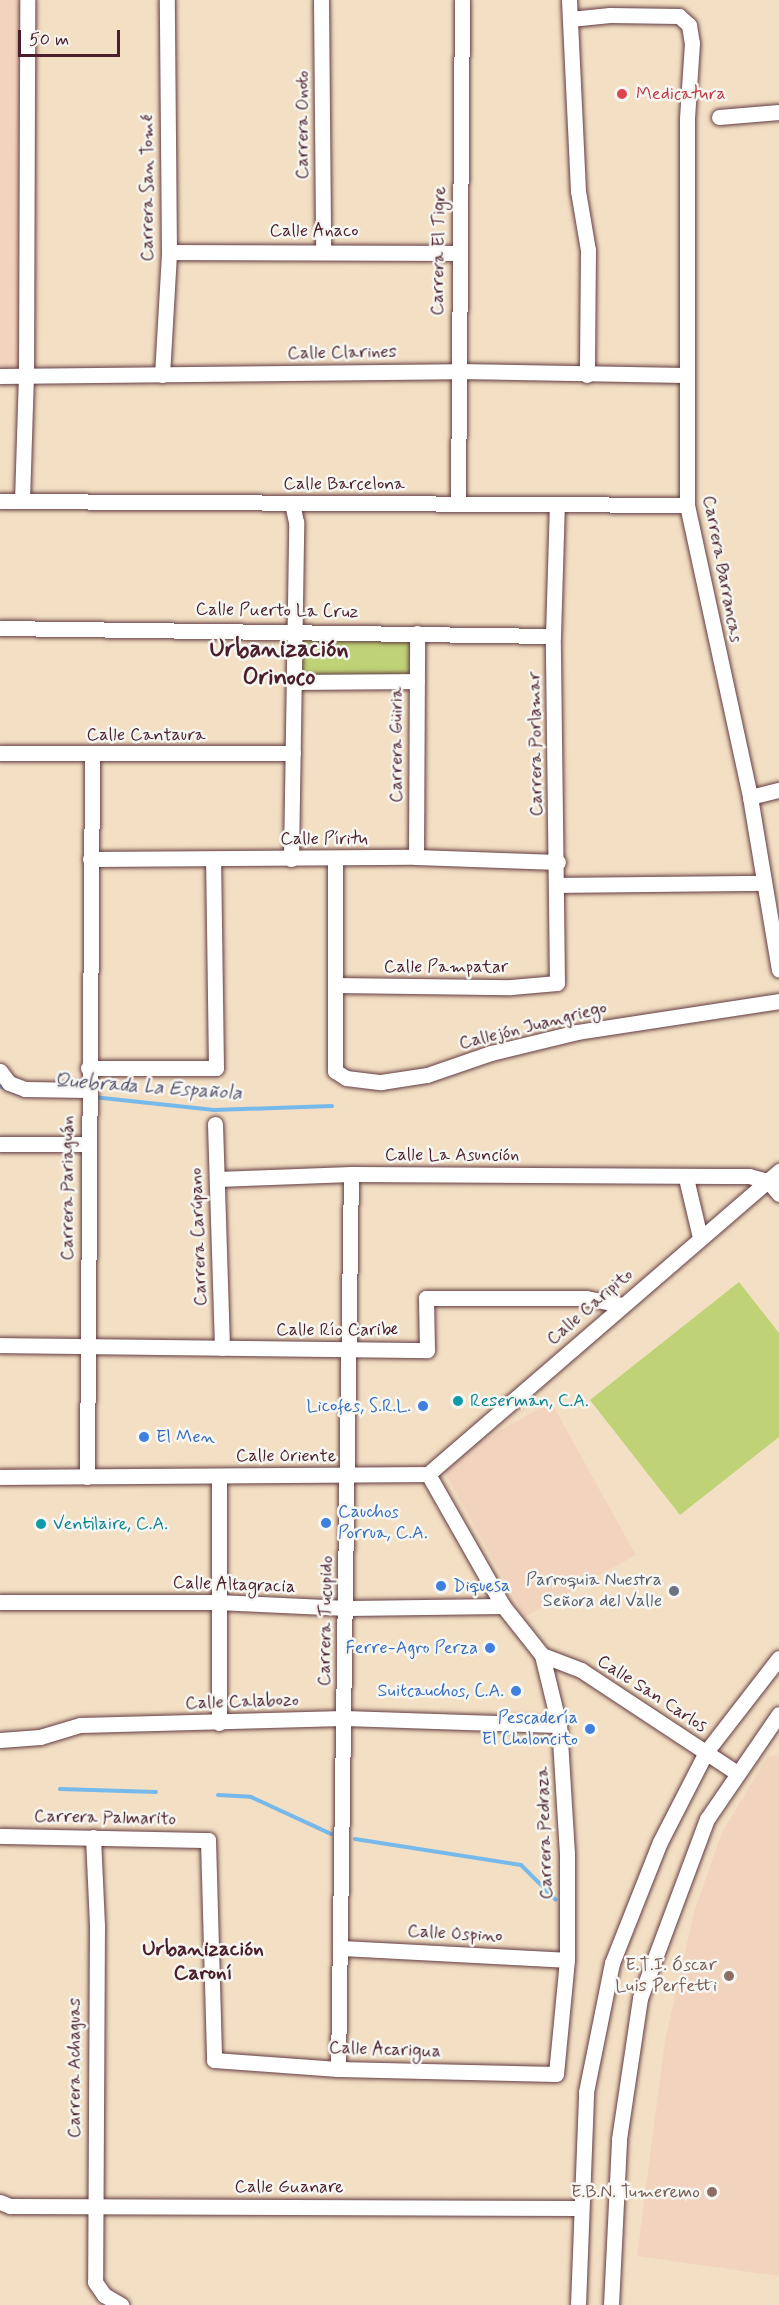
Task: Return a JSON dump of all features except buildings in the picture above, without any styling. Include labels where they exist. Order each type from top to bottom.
[{"type":"street","points":[[22,501],[26,376],[27,0]]},
{"type":"street","name":"Carrera San Tomé","points":[[162,375],[169,252],[167,0]]},
{"type":"street","name":"Carrera Onoto","points":[[321,0],[323,250]]},
{"type":"street","name":"Carrera El Tigre","points":[[458,504],[456,371],[462,0]]},
{"type":"street","points":[[569,0],[578,191],[588,250],[587,375]]},
{"type":"street","name":"Carrera Barrancas","points":[[570,19],[610,15],[679,16],[689,25],[692,43],[687,119],[685,375],[687,505],[750,797],[779,970]]},
{"type":"street","points":[[719,117],[779,112]]},
{"type":"street","name":"Calle Anaco","points":[[169,252],[323,250],[459,253]]},
{"type":"street","name":"Calle Clarines","points":[[0,376],[456,371],[685,375]]},
{"type":"street","name":"Calle Barcelona","points":[[0,501],[687,505]]},
{"type":"street","points":[[291,859],[292,753],[296,682],[296,522],[292,503]]},
{"type":"street","name":"Carrera Porlamar","points":[[557,504],[553,636],[558,861],[557,982]]},
{"type":"street","name":"Calle Puerto La Cruz","points":[[0,628],[553,636]]},
{"type":"street","name":"Carrera Güiria","points":[[416,857],[417,633]]},
{"type":"street","points":[[296,682],[417,681]]},
{"type":"street","name":"Calle Cantaura","points":[[0,753],[92,755],[292,753]]},
{"type":"street","name":"Carrera Pariaguán","points":[[87,1477],[87,1144],[92,755]]},
{"type":"street","points":[[750,797],[779,790]]},
{"type":"street","name":"Calle Píritu","points":[[90,859],[416,857],[558,861]]},
{"type":"street","points":[[335,858],[335,985]]},
{"type":"street","points":[[88,1068],[216,1068],[213,859]]},
{"type":"street","points":[[558,885],[764,883]]},
{"type":"street","name":"Calle Pampatar","points":[[335,985],[511,987],[557,982]]},
{"type":"street","name":"Callejón Juangriego","points":[[335,985],[334,1071],[346,1077],[381,1082],[427,1075],[490,1053],[577,1032],[779,1001]]},
{"type":"street","points":[[0,1071],[9,1083],[25,1089],[88,1095]]},
{"type":"street","name":"Carrera Carúpano","points":[[215,1124],[222,1348]]},
{"type":"street","points":[[0,1144],[87,1144]]},
{"type":"street","name":"Calle La Asunción","points":[[217,1179],[351,1174],[686,1178],[773,1176]]},
{"type":"street","name":"Carrera Tucupido","points":[[338,2069],[347,1608],[351,1174]]},
{"type":"street","points":[[773,1176],[779,1194]]},
{"type":"street","name":"Calle Caripito","points":[[428,1474],[773,1176]]},
{"type":"street","points":[[686,1178],[700,1237]]},
{"type":"street","name":"Calle Río Caribe","points":[[0,1345],[87,1349],[427,1350],[426,1298],[586,1298],[621,1305]]},
{"type":"street","points":[[428,1474],[503,1606]]},
{"type":"street","name":"Calle Oriente","points":[[0,1477],[428,1474]]},
{"type":"street","points":[[219,1476],[217,1602],[219,1723]]},
{"type":"street","name":"Calle Altagracia","points":[[0,1602],[217,1602],[347,1608],[503,1606]]},
{"type":"street","name":"Carrera Pedraza","points":[[503,1606],[542,1655],[559,1725],[567,1854],[567,1960],[556,2074]]},
{"type":"street","name":"Calle San Carlos","points":[[542,1655],[581,1671],[737,1773]]},
{"type":"street","points":[[578,2305],[579,2208],[586,2092],[612,1963],[660,1842],[706,1752],[779,1658]]},
{"type":"street","points":[[611,2305],[619,2139],[640,1998],[706,1819],[779,1714]]},
{"type":"street","name":"Calle Calabozo","points":[[0,1740],[40,1737],[80,1725],[344,1718],[559,1725]]},
{"type":"street","name":"Carrera Palmarito","points":[[0,1836],[208,1840],[213,2060]]},
{"type":"street","name":"Carrera Achaguas","points":[[93,1837],[96,1926],[93,2206],[95,2282],[104,2295],[121,2305]]},
{"type":"street","name":"Calle Ospino","points":[[340,1948],[567,1960]]},
{"type":"street","name":"Calle Acarigua","points":[[213,2060],[338,2069],[556,2074]]},
{"type":"street","name":"Calle Guanare","points":[[0,2202],[10,2206],[579,2208]]},
{"type":"shaded area","points":[[0,0],[19,0],[19,366],[0,366]]},
{"type":"shaded area","points":[[551,1402],[636,1555],[525,1617],[440,1464]]},
{"type":"shaded area","points":[[779,1755],[779,2276],[637,2256],[665,2041],[694,1912],[722,1832],[768,1756]]},
{"type":"green space","points":[[300,635],[411,637],[410,680],[299,678]]},
{"type":"green space","points":[[739,1282],[779,1333],[779,1437],[680,1515],[590,1400]]},
{"type":"waterway","name":"Quebrada La Española","points":[[0,1086],[20,1094]]},
{"type":"waterway","name":"Quebrada La Española","points":[[93,1097],[214,1110],[332,1106]]},
{"type":"waterway","points":[[60,1789],[156,1792]]},
{"type":"waterway","points":[[218,1795],[251,1797],[331,1834]]},
{"type":"waterway","points":[[355,1839],[521,1865],[556,1900]]},
{"type":"place","name":"Medicatura","points":[[622,94]]},
{"type":"place","name":"Reserman, C.A.","points":[[458,1401]]},
{"type":"place","name":"Licofes, S.R.L.","points":[[423,1406]]},
{"type":"place","name":"El Men","points":[[144,1437]]},
{"type":"place","name":"Cauchos Porrua, C.A.","points":[[326,1523]]},
{"type":"place","name":"Ventilaire, C.A.","points":[[41,1524]]},
{"type":"place","name":"Diquesa","points":[[441,1586]]},
{"type":"place","name":"Parroquia Nuestra Señora del Valle","points":[[674,1591]]},
{"type":"place","name":"Ferre-Agro Perza","points":[[490,1648]]},
{"type":"place","name":"Suitcauchos, C.A.","points":[[516,1691]]},
{"type":"place","name":"Pescadería El Choloncito","points":[[590,1729]]},
{"type":"place","name":"E.T.I. Óscar Luis Perfetti","points":[[729,1976]]},
{"type":"place","name":"E.B.N. Tumeremo","points":[[712,2192]]},
{"type":"district","name":"Urbanización Orinoco","points":[[279,664]]},
{"type":"district","name":"Urbanización Caroní","points":[[203,1961]]}]
